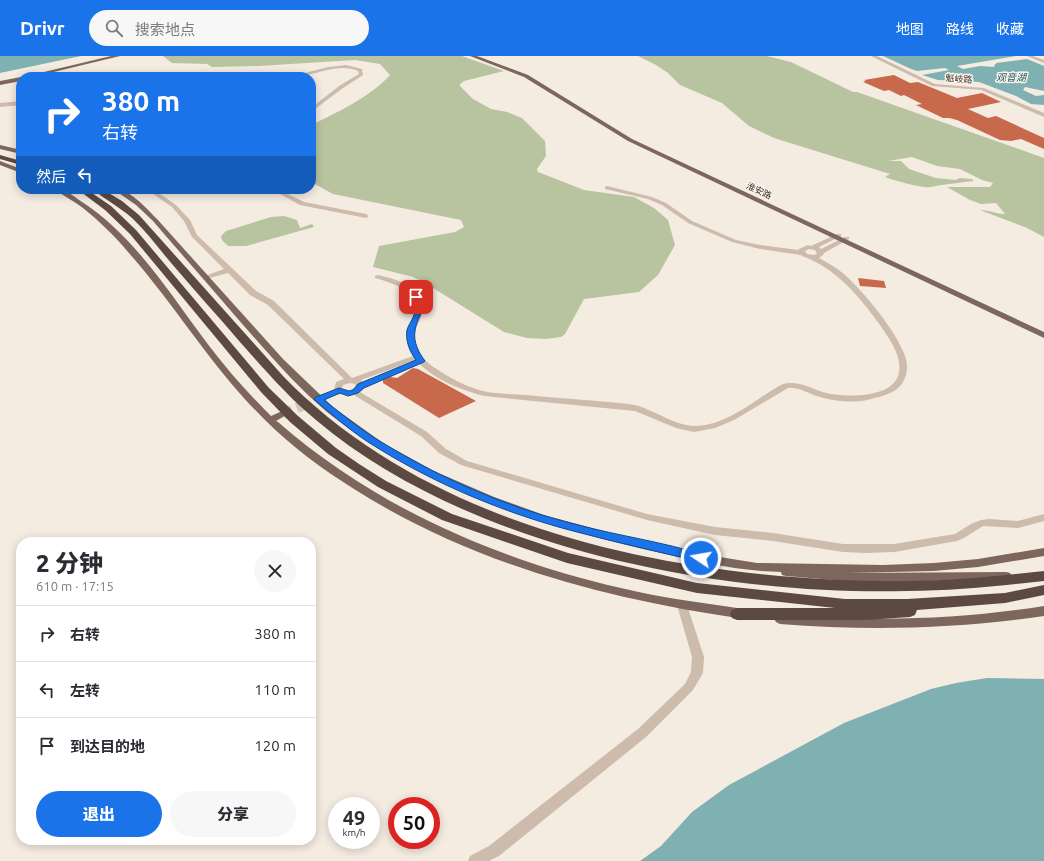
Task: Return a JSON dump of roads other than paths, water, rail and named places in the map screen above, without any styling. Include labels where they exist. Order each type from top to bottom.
[{"type":"highway","points":[[0,151],[16,155]]},
{"type":"highway","points":[[0,157],[16,162]]},
{"type":"highway","points":[[89,194],[99,200],[124,222],[265,390],[294,419],[332,451],[382,484],[447,517],[567,558],[697,588],[845,604],[907,604],[1006,598]]},
{"type":"highway","points":[[105,194],[136,217],[280,381],[314,414],[377,459],[444,496],[477,510],[527,529],[583,546],[644,561],[741,578],[822,585],[910,587],[1006,581],[1044,576]]},
{"type":"highway","points":[[737,614],[886,614],[973,605],[1044,590]]},
{"type":"main road","points":[[51,72],[120,56]]},
{"type":"main road","name":"淮安路","points":[[472,56],[522,74],[630,140],[1044,331]]},
{"type":"main road","name":"淮安路","points":[[478,56],[523,72],[616,130],[1044,335]]},
{"type":"main road","points":[[0,83],[16,80]]},
{"type":"main road","points":[[0,147],[16,151]]},
{"type":"main road","points":[[0,162],[16,169]]},
{"type":"main road","points":[[66,194],[92,210],[124,242],[226,373],[270,420],[304,450],[343,479],[387,506],[453,537],[550,574],[610,590],[682,605],[737,614],[823,622],[889,624],[970,621],[1044,611]]},
{"type":"main road","points":[[124,194],[150,214],[315,401],[380,445],[430,473],[490,500],[548,520],[608,537],[701,558],[789,573],[859,578],[1044,576]]},
{"type":"main road","points":[[270,420],[283,414]]},
{"type":"main road","points":[[757,567],[793,566],[883,569],[934,567],[978,563],[1044,552]]},
{"type":"street","name":"魁岐路","points":[[873,56],[933,84],[982,89],[1044,115]]},
{"type":"street","points":[[1031,57],[1039,56]]},
{"type":"street","points":[[1031,57],[1044,62]]},
{"type":"street","points":[[314,72],[333,68],[352,67],[360,70],[361,74],[359,77],[341,87],[316,106]]},
{"type":"street","points":[[0,105],[16,103]]},
{"type":"street","points":[[377,277],[400,284],[416,297],[419,307],[418,314],[411,330],[411,336],[419,359],[447,379],[480,393],[636,408],[678,426],[694,429],[713,426],[789,386],[794,386],[826,396],[854,398],[869,397],[892,390],[902,376],[903,364],[901,351],[896,341],[846,280],[835,270],[813,257],[802,253],[760,247],[723,237],[690,222],[664,204],[650,198],[607,188]]},
{"type":"street","points":[[156,194],[174,206],[187,220],[194,236],[252,293],[271,303],[355,384],[424,434],[432,444],[446,454],[464,463],[647,517],[690,527],[715,531],[773,536],[843,548],[894,548],[962,536],[974,526],[986,522],[1014,525],[1023,524],[1044,517]]},
{"type":"street","points":[[283,194],[302,204],[366,216]]},
{"type":"street","points":[[802,253],[803,249],[812,248],[841,237]]},
{"type":"street","points":[[813,257],[819,256],[821,252],[841,237]]},
{"type":"street","points":[[812,248],[821,252]]},
{"type":"street","points":[[207,277],[229,270]]},
{"type":"street","points":[[339,391],[339,384],[355,384],[419,359]]},
{"type":"street","points":[[315,401],[339,391],[348,393],[355,384]]},
{"type":"street","points":[[475,861],[494,851],[650,726],[689,687],[697,673],[698,657],[682,605]]},
{"type":"water","points":[[0,56],[81,56],[0,73]]},
{"type":"water","name":"观音湖","points":[[883,56],[1016,56],[957,66],[963,69],[980,66],[995,67],[993,66],[995,66],[994,65],[996,63],[1027,59],[1044,66],[1044,91],[1025,87],[1023,90],[1036,96],[1044,95],[1044,105],[1031,104],[1016,96],[979,82],[938,80],[922,75],[949,70],[945,68],[917,71]]},
{"type":"water","points":[[987,678],[1044,679],[1044,861],[640,861],[661,846],[692,812],[729,785],[844,723],[931,689]]},
{"type":"tunnel","points":[[283,414],[311,402]]}]
